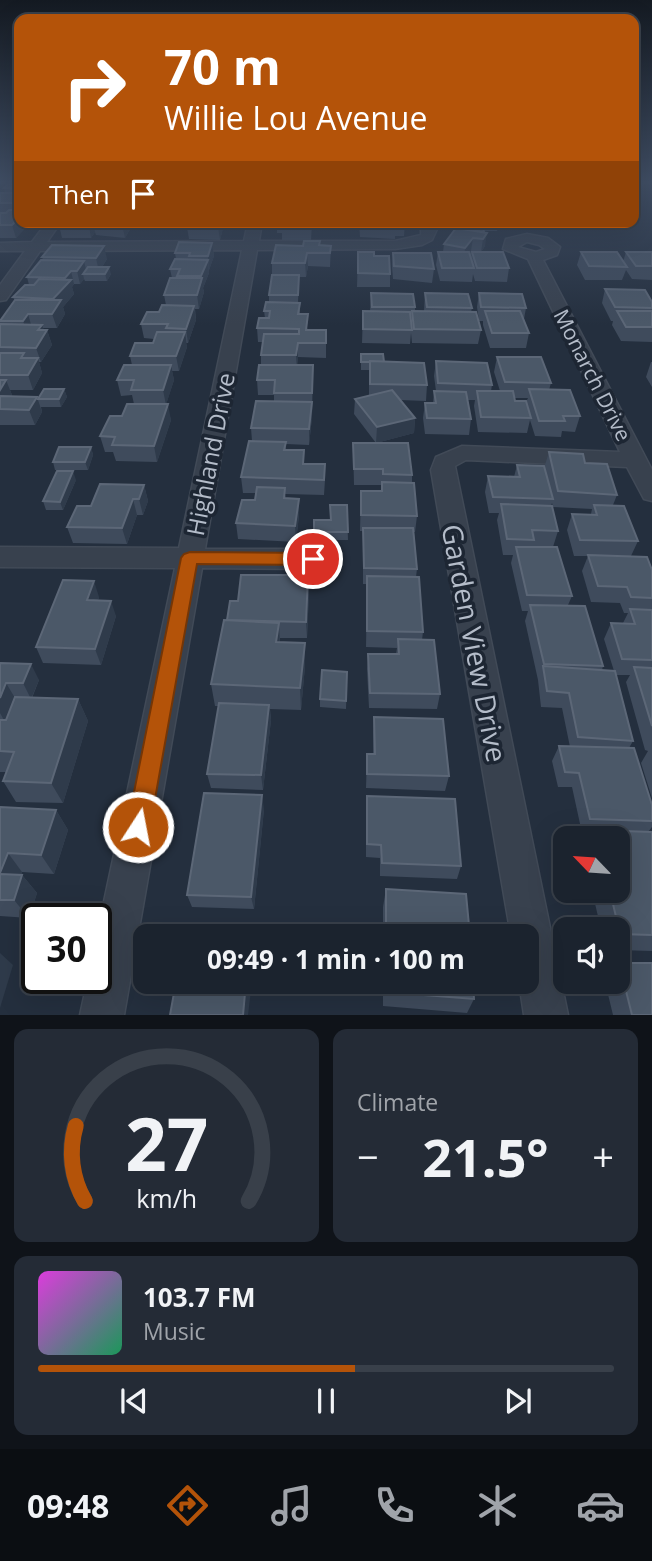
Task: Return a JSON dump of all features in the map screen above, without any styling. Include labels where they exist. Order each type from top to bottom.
[{"type":"street","points":[[0,296],[48,230]]},
{"type":"street","points":[[0,247],[252,234],[407,244],[427,237],[429,230]]},
{"type":"street","name":"Highland Drive","points":[[102,1015],[252,234]]},
{"type":"street","name":"Monarch Drive","points":[[534,257],[652,493]]},
{"type":"street","name":"Garden View Drive","points":[[546,1015],[443,470],[444,463],[452,456],[462,453],[635,460]]},
{"type":"street","points":[[0,557],[313,559]]},
{"type":"building","points":[[454,230],[487,233],[483,239],[473,238],[465,248],[444,244]]},
{"type":"building","points":[[304,241],[320,241],[319,245],[331,246],[330,253],[307,253],[305,263],[272,263],[276,245],[303,246]]},
{"type":"building","points":[[179,242],[212,243],[208,256],[189,256],[190,253],[175,253]]},
{"type":"building","points":[[52,245],[104,246],[96,258],[42,257]]},
{"type":"building","points":[[358,252],[389,256],[390,274],[358,273]]},
{"type":"building","points":[[438,252],[469,252],[474,268],[442,268]]},
{"type":"building","points":[[472,252],[503,252],[509,268],[477,268]]},
{"type":"building","points":[[581,252],[617,252],[627,267],[589,266]]},
{"type":"building","points":[[626,252],[652,252],[652,266],[636,266]]},
{"type":"building","points":[[393,253],[431,253],[434,269],[394,266]]},
{"type":"building","points":[[175,259],[208,260],[201,276],[177,276],[180,269],[170,269]]},
{"type":"building","points":[[41,260],[84,261],[77,271],[71,271],[65,278],[27,277]]},
{"type":"building","points":[[88,267],[109,267],[105,274],[83,274]]},
{"type":"building","points":[[272,275],[299,275],[298,295],[269,295]]},
{"type":"building","points":[[170,278],[202,278],[197,295],[164,295]]},
{"type":"building","points":[[39,279],[71,280],[53,299],[13,297],[25,285],[34,285]]},
{"type":"building","points":[[605,289],[645,290],[652,302],[652,308],[615,307]]},
{"type":"building","points":[[371,293],[413,294],[415,307],[372,307]]},
{"type":"building","points":[[425,293],[468,294],[472,308],[427,307]]},
{"type":"building","points":[[479,293],[522,294],[526,308],[481,307]]},
{"type":"building","points":[[15,300],[61,300],[52,314],[28,314],[23,321],[0,321]]},
{"type":"building","points":[[266,302],[300,303],[298,314],[308,314],[306,330],[326,330],[326,343],[298,343],[296,355],[261,355],[264,334],[299,334],[299,329],[257,328],[259,318],[269,318],[270,311],[264,311]]},
{"type":"building","points":[[162,305],[194,306],[186,329],[166,328],[168,324],[141,324],[147,312],[159,312]]},
{"type":"building","points":[[363,311],[410,312],[412,330],[363,329]]},
{"type":"building","points":[[412,311],[476,312],[481,330],[414,329]]},
{"type":"building","points":[[485,311],[520,311],[529,333],[492,333]]},
{"type":"building","points":[[617,311],[652,311],[652,327],[626,327]]},
{"type":"building","points":[[0,324],[42,325],[38,330],[47,330],[36,348],[0,347]]},
{"type":"building","points":[[157,332],[185,332],[176,356],[130,356],[135,343],[153,343]]},
{"type":"building","points":[[0,353],[24,353],[21,358],[38,358],[28,375],[0,375]]},
{"type":"building","points":[[361,354],[383,354],[384,362],[361,362]]},
{"type":"building","points":[[497,357],[541,357],[551,383],[505,382]]},
{"type":"building","points":[[370,361],[424,363],[427,385],[370,384]]},
{"type":"building","points":[[436,361],[487,363],[492,385],[438,383]]},
{"type":"building","points":[[124,365],[171,365],[163,390],[131,390],[134,380],[117,380]]},
{"type":"building","points":[[259,365],[313,365],[312,393],[274,393],[275,380],[257,380]]},
{"type":"building","points":[[44,389],[64,389],[59,399],[38,399]]},
{"type":"building","points":[[529,389],[570,390],[580,416],[563,416],[565,421],[539,421]]},
{"type":"building","points":[[392,390],[415,418],[377,427],[355,399]]},
{"type":"building","points":[[434,391],[466,392],[471,419],[427,418],[425,403],[436,403]]},
{"type":"building","points":[[477,391],[513,391],[515,401],[526,401],[531,418],[481,417]]},
{"type":"building","points":[[0,396],[37,397],[29,410],[0,409]]},
{"type":"building","points":[[256,401],[312,402],[309,429],[251,428]]},
{"type":"building","points":[[127,404],[168,404],[154,446],[112,445],[115,437],[100,436],[110,416],[122,416]]},
{"type":"building","points":[[249,441],[286,442],[284,450],[304,450],[303,464],[325,464],[324,480],[241,477]]},
{"type":"building","points":[[353,443],[408,443],[412,475],[383,474],[383,469],[354,469]]},
{"type":"building","points":[[59,447],[91,447],[85,462],[53,462]]},
{"type":"building","points":[[549,452],[583,454],[585,463],[607,464],[617,495],[558,491]]},
{"type":"building","points":[[517,465],[544,466],[553,499],[493,497],[488,476],[520,477]]},
{"type":"building","points":[[57,471],[73,471],[60,502],[43,501]]},
{"type":"building","points":[[382,482],[414,483],[417,516],[361,515],[361,491],[382,491]]},
{"type":"building","points":[[100,484],[144,485],[139,499],[133,499],[122,528],[67,527],[77,506],[91,506]]},
{"type":"building","points":[[257,487],[285,488],[284,498],[299,499],[295,526],[236,523],[242,500],[255,500]]},
{"type":"building","points":[[501,504],[552,506],[558,531],[532,530],[534,540],[507,539]]},
{"type":"building","points":[[330,505],[347,505],[348,532],[314,532],[314,520],[331,520]]},
{"type":"building","points":[[594,505],[624,506],[638,541],[580,540],[572,514],[597,515]]},
{"type":"building","points":[[363,528],[413,528],[417,569],[364,568]]},
{"type":"building","points":[[516,547],[557,547],[572,596],[527,595]]},
{"type":"building","points":[[588,555],[647,557],[652,570],[652,598],[631,597],[627,587],[598,586]]},
{"type":"building","points":[[241,575],[308,575],[306,622],[227,620],[230,601],[238,601]]},
{"type":"building","points":[[367,576],[419,577],[423,632],[367,631]]},
{"type":"building","points":[[63,580],[94,581],[87,600],[111,601],[95,649],[36,647]]},
{"type":"building","points":[[530,605],[585,606],[603,666],[544,664]]},
{"type":"building","points":[[630,609],[652,610],[652,660],[622,659],[611,623],[635,624]]},
{"type":"building","points":[[224,620],[279,623],[276,642],[305,643],[300,688],[211,684]]},
{"type":"building","points":[[398,639],[434,640],[440,694],[370,693],[368,654],[399,654]]},
{"type":"building","points":[[0,663],[31,664],[23,683],[6,683],[0,698]]},
{"type":"building","points":[[543,666],[615,671],[633,741],[578,737],[569,693],[547,691]]},
{"type":"building","points":[[634,667],[652,668],[652,726]]},
{"type":"building","points":[[322,670],[347,672],[346,701],[320,699]]},
{"type":"building","points":[[15,697],[78,699],[51,783],[3,781],[14,752],[0,751],[0,720],[6,720]]},
{"type":"building","points":[[219,703],[269,705],[261,775],[207,774]]},
{"type":"building","points":[[374,717],[443,719],[449,776],[367,774],[367,754],[375,754]]},
{"type":"building","points":[[559,746],[634,748],[652,805],[652,821],[590,819],[579,773],[565,772]]},
{"type":"building","points":[[204,793],[262,795],[251,897],[187,895]]},
{"type":"building","points":[[367,796],[455,799],[461,866],[382,863],[381,845],[367,844]]},
{"type":"building","points":[[0,807],[56,810],[41,855],[8,853],[0,873]]},
{"type":"building","points":[[630,831],[652,832],[652,935],[630,934],[630,917],[616,917],[613,903],[630,903]]},
{"type":"building","points":[[0,874],[22,875],[14,900],[0,900]]},
{"type":"building","points":[[386,889],[466,894],[469,924],[386,924]]},
{"type":"building","points":[[630,963],[652,963],[652,1015],[632,1015],[627,994],[630,994]]},
{"type":"building","points":[[174,994],[245,994],[243,1015],[170,1015]]},
{"type":"building","points":[[411,994],[474,994],[474,999]]},
{"type":"route","points":[[138,827],[190,558],[313,559]]}]
